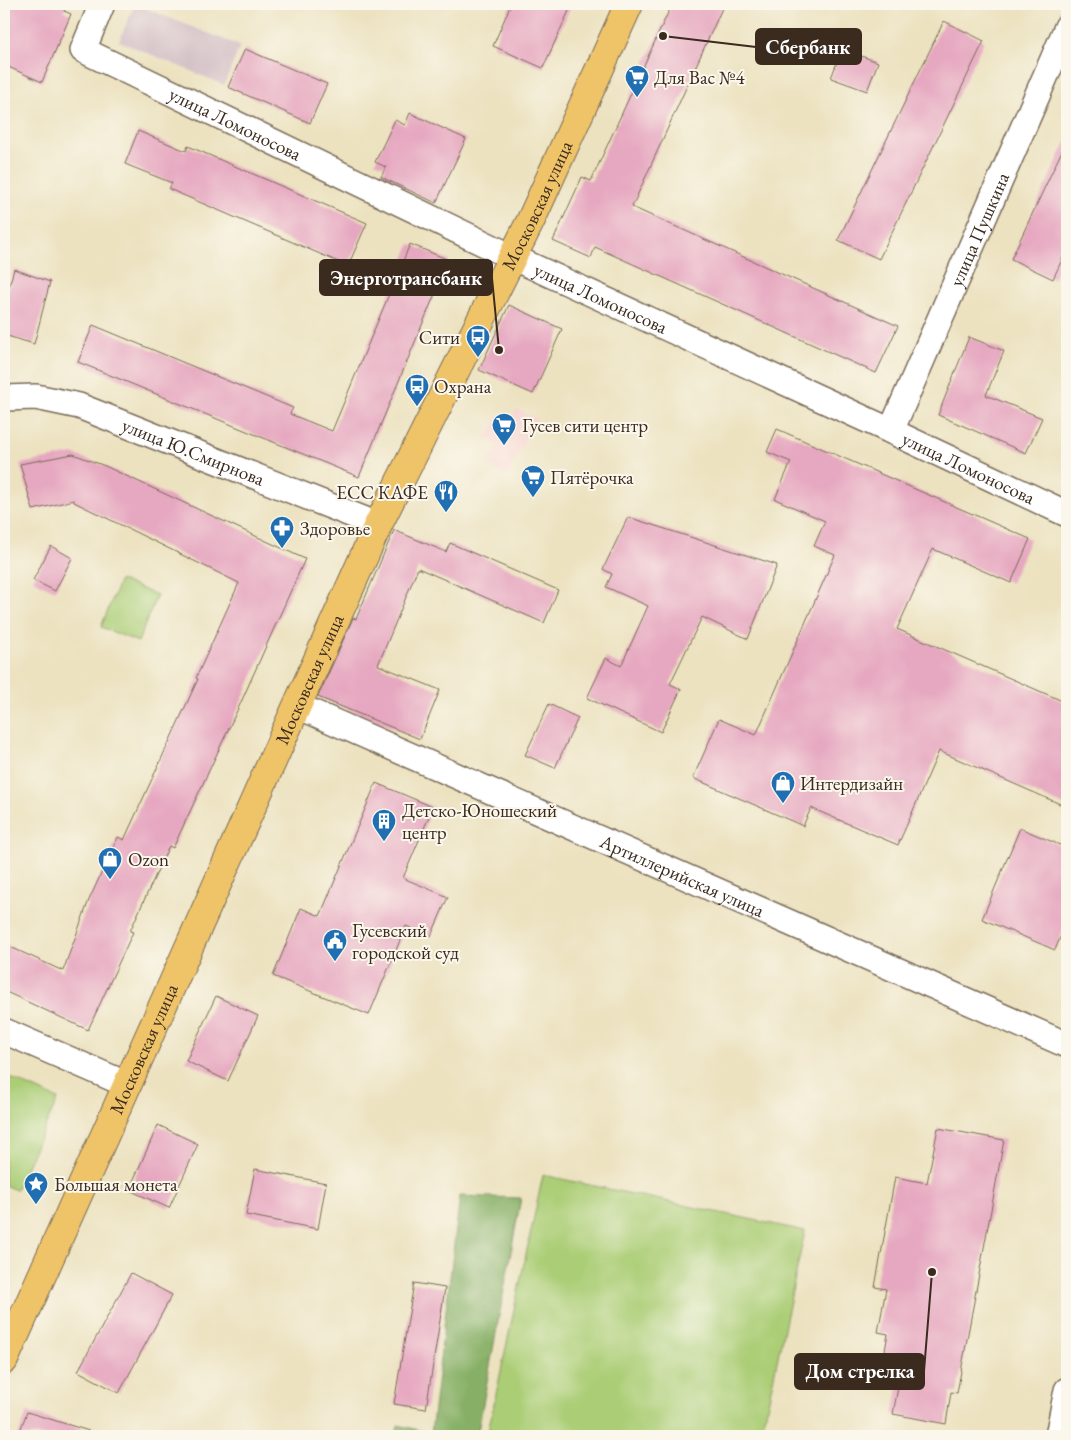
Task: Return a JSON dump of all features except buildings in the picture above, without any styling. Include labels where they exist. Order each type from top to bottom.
[{"type":"main road","name":"Московская улица","points":[[4,1360],[378,526],[512,257],[629,4]]},
{"type":"street","name":"улица Ломоносова","points":[[102,4],[83,50],[512,257],[1067,514]]},
{"type":"street","name":"улица Пушкина","points":[[891,431],[1067,27]]},
{"type":"street","name":"улица Ю.Смирнова","points":[[4,398],[36,398],[79,406],[378,526]]},
{"type":"street","name":"Артиллерийская улица","points":[[298,706],[1067,1045]]},
{"type":"street","points":[[4,1031],[128,1085]]},
{"type":"street","points":[[1058,1436],[1067,1390]]},
{"type":"shaded area","points":[[135,4],[240,46],[224,85],[119,41]]},
{"type":"shaded area","points":[[516,409],[537,419],[506,476],[487,465],[498,445],[486,438],[499,415],[510,421]]},
{"type":"green space","points":[[120,580],[157,595],[138,642],[101,627]]},
{"type":"green space","points":[[4,1075],[58,1099],[16,1190],[4,1185]]},
{"type":"green space","points":[[543,1175],[805,1231],[761,1436],[487,1436]]},
{"type":"green space","points":[[460,1196],[521,1198],[477,1436],[396,1436],[398,1425],[431,1433]]},
{"type":"place","name":"Сбербанк","points":[[663,36]]},
{"type":"place","name":"Для Вас №4","points":[[637,98]]},
{"type":"place","name":"Энерготрансбанк","points":[[499,350]]},
{"type":"place","name":"Сити","points":[[478,358]]},
{"type":"place","name":"Охрана","points":[[417,407]]},
{"type":"place","name":"Гусев сити центр","points":[[504,446]]},
{"type":"place","name":"Пятёрочка","points":[[533,498]]},
{"type":"place","name":"ЕСС КАФЕ","points":[[446,513]]},
{"type":"place","name":"Здоровье","points":[[282,549]]},
{"type":"place","name":"Интердизайн","points":[[783,804]]},
{"type":"place","name":"Детско-Юношеский центр","points":[[384,842]]},
{"type":"place","name":"Ozon","points":[[110,880]]},
{"type":"place","name":"Гусевский городской суд","points":[[335,962]]},
{"type":"place","name":"Большая монета","points":[[36,1205]]},
{"type":"place","name":"Дом стрелка","points":[[932,1272]]}]
